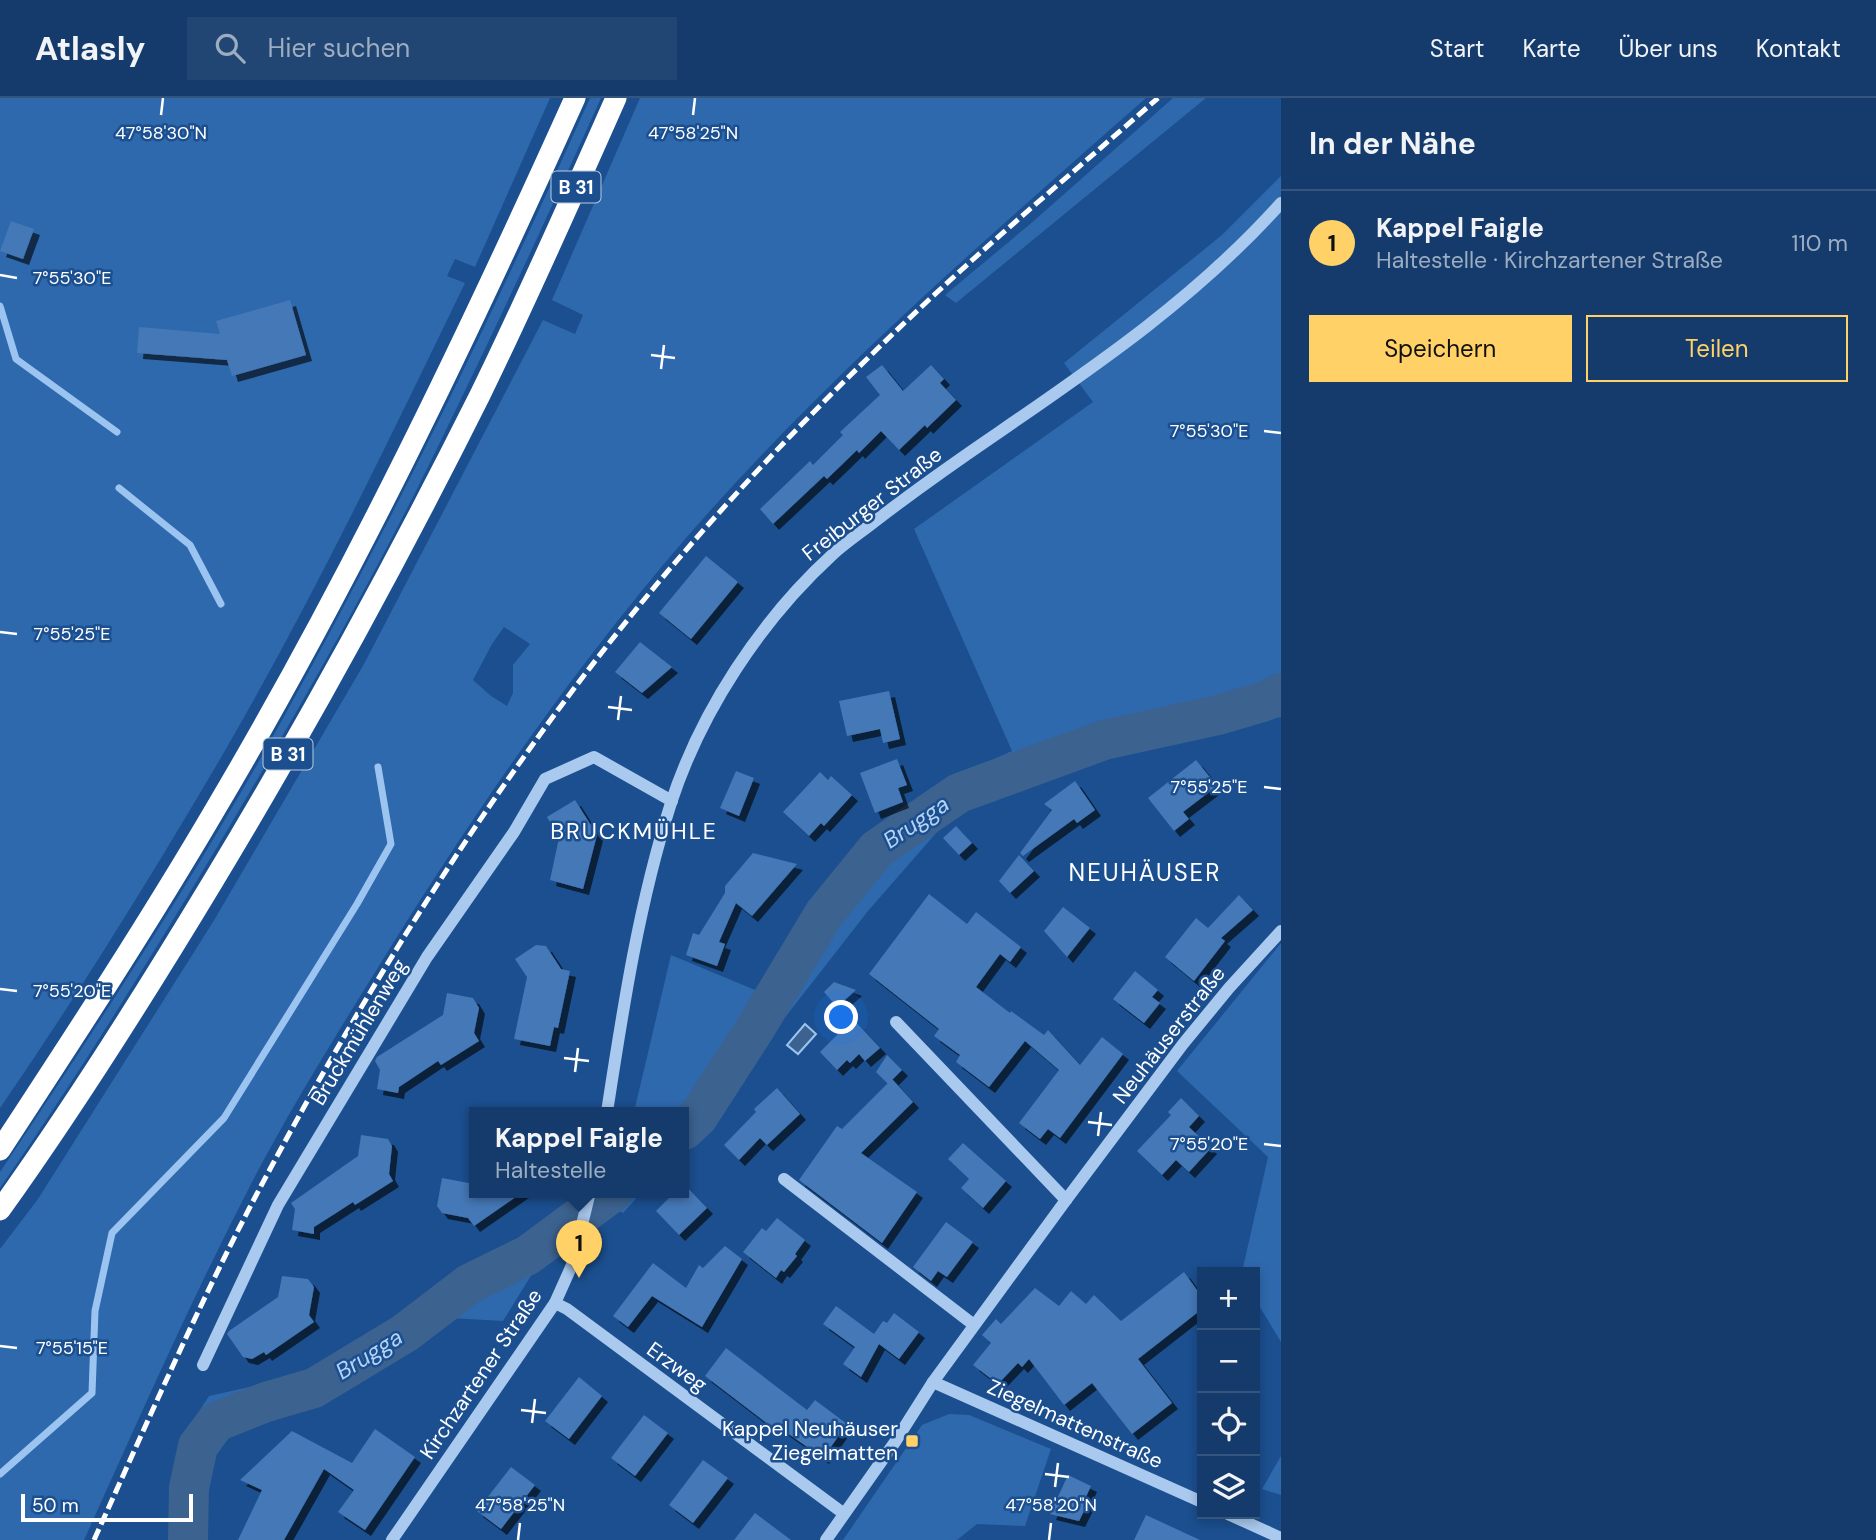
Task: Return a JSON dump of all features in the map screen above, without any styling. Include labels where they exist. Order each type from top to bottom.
[{"type":"highway","name":"B 31","points":[[0,1150],[99,999],[217,808],[343,580],[493,281],[575,98]]},
{"type":"highway","name":"B 31","points":[[0,1210],[142,999],[283,764],[354,637],[481,393],[616,98]]},
{"type":"street","name":"Freiburger Straße","points":[[608,1107],[631,967],[652,871],[672,801],[691,752],[739,667],[783,608],[833,553],[960,459],[1149,327],[1218,266],[1281,203]]},
{"type":"street","name":"Bruckmühlenweg","points":[[203,1366],[278,1205],[427,957],[514,832],[545,779],[594,757],[672,801]]},
{"type":"street","name":"Neuhäuserstraße","points":[[826,1540],[895,1442],[933,1382],[1066,1200],[1177,1052],[1229,988],[1281,931]]},
{"type":"street","points":[[896,1022],[1066,1200]]},
{"type":"street","points":[[784,1179],[974,1325]]},
{"type":"street","name":"Kirchzartener Straße","points":[[392,1540],[555,1303],[572,1265],[589,1198]]},
{"type":"street","name":"Erzweg","points":[[555,1303],[567,1309],[843,1513]]},
{"type":"street","name":"Ziegelmattenstraße","points":[[933,1382],[1197,1500]]},
{"type":"street","points":[[1239,1519],[1281,1538]]},
{"type":"shaded area","points":[[0,98],[550,98],[475,267],[455,259],[447,276],[465,283],[288,638],[143,888],[0,1108]]},
{"type":"shaded area","points":[[590,98],[601,98],[464,392],[372,576],[275,749],[171,924],[0,1188],[0,1172],[180,894],[323,646],[442,413]]},
{"type":"shaded area","points":[[640,98],[1146,98],[851,365],[739,479],[686,538],[601,642],[521,750],[446,860],[295,1105],[206,1274],[84,1540],[0,1540],[0,1249],[38,1199],[213,922],[364,664],[543,320],[575,334],[583,315],[552,300]],"holes":[[[504,627],[530,644],[513,665],[513,693],[507,706],[473,680]]]},
{"type":"shaded area","points":[[1173,98],[1206,98],[956,303],[945,295],[1029,225]]},
{"type":"shaded area","points":[[1281,176],[1281,717],[1086,763],[972,806],[944,824],[868,911],[689,1141],[689,1107],[635,1107],[671,955],[760,992],[814,901],[855,855],[896,819],[940,789],[1012,751],[914,529],[1093,402],[1064,363],[1222,235]]},
{"type":"shaded area","points":[[1281,943],[1281,1342],[1260,1307],[1260,1267],[1243,1267],[1268,1157],[1177,1071]]},
{"type":"shaded area","points":[[805,1024],[816,1034],[798,1054],[787,1045]]},
{"type":"shaded area","points":[[610,1198],[637,1198],[623,1213],[608,1204]]},
{"type":"shaded area","points":[[554,1215],[543,1256],[503,1321],[450,1318],[357,1382],[218,1432],[192,1465],[189,1540],[169,1540],[174,1470],[185,1433],[209,1396],[348,1365],[436,1295],[541,1227]]},
{"type":"shaded area","points":[[949,1414],[969,1415],[1051,1449],[1025,1526],[977,1524],[957,1540],[843,1540],[922,1425]]},
{"type":"shaded area","points":[[1281,1456],[1281,1495],[1262,1489]]},
{"type":"building","points":[[11,221],[34,229],[23,259],[0,251]]},
{"type":"building","points":[[290,300],[306,355],[232,376],[227,360],[137,353],[139,327],[220,334],[216,321]]},
{"type":"building","points":[[882,365],[903,391],[931,365],[944,379],[940,383],[956,400],[899,450],[881,431],[827,479],[824,476],[773,524],[760,509],[810,461],[813,465],[843,435],[840,432],[880,395],[866,377]]},
{"type":"building","points":[[706,556],[738,582],[691,639],[659,613]]},
{"type":"building","points":[[640,642],[672,667],[642,693],[615,672]]},
{"type":"building","points":[[889,691],[900,739],[883,743],[880,729],[847,736],[839,701]]},
{"type":"building","points":[[897,759],[907,785],[898,788],[903,802],[875,813],[860,773]]},
{"type":"building","points":[[1196,760],[1217,786],[1183,812],[1189,819],[1174,831],[1148,798]]},
{"type":"building","points":[[736,771],[754,778],[739,816],[720,808]]},
{"type":"building","points":[[820,772],[828,780],[831,776],[852,795],[824,826],[821,823],[809,836],[783,812]]},
{"type":"building","points":[[1075,781],[1095,810],[1077,823],[1074,819],[1023,856],[1020,853],[1052,810],[1044,804]]},
{"type":"building","points":[[575,800],[597,835],[583,889],[550,880],[559,838],[547,817]]},
{"type":"building","points":[[956,826],[972,843],[959,855],[943,838]]},
{"type":"building","points":[[753,853],[797,864],[752,916],[736,903],[719,942],[725,944],[717,966],[686,955],[693,933],[699,935],[725,893],[725,886]]},
{"type":"building","points":[[1019,855],[1034,871],[1010,893],[999,881]]},
{"type":"building","points":[[929,894],[967,924],[976,912],[1021,947],[1010,962],[1000,954],[976,987],[1044,1035],[1048,1030],[1080,1065],[1102,1037],[1123,1054],[1060,1138],[1048,1129],[1040,1139],[1019,1123],[1059,1070],[1025,1041],[989,1087],[956,1062],[960,1055],[934,1036],[939,1029],[869,974]]},
{"type":"building","points":[[1239,895],[1253,910],[1221,938],[1225,941],[1194,981],[1165,957],[1196,918],[1208,928]]},
{"type":"building","points":[[1063,907],[1090,928],[1067,957],[1044,931]]},
{"type":"building","points":[[536,945],[546,946],[561,969],[570,971],[558,1028],[554,1027],[550,1046],[514,1039],[527,977],[515,959]]},
{"type":"building","points":[[1135,971],[1158,990],[1152,997],[1160,1003],[1144,1023],[1113,999]]},
{"type":"building","points":[[834,982],[856,990],[837,1007],[824,992]]},
{"type":"building","points":[[447,993],[473,998],[479,1008],[474,1033],[479,1041],[441,1065],[438,1061],[399,1087],[398,1093],[377,1089],[380,1070],[375,1061],[377,1057],[443,1015]]},
{"type":"building","points":[[853,1019],[880,1048],[865,1061],[859,1054],[850,1063],[847,1060],[837,1070],[820,1052]]},
{"type":"building","points":[[887,1055],[902,1070],[888,1084],[876,1072]]},
{"type":"building","points":[[892,1079],[913,1102],[861,1153],[917,1192],[882,1243],[799,1180],[837,1126],[842,1129]]},
{"type":"building","points":[[777,1088],[800,1114],[767,1145],[760,1138],[739,1160],[724,1145],[756,1112],[754,1109]]},
{"type":"building","points":[[1181,1098],[1199,1116],[1189,1127],[1211,1148],[1189,1172],[1176,1160],[1162,1175],[1137,1151],[1171,1115],[1168,1112]]},
{"type":"building","points":[[361,1135],[388,1139],[392,1146],[389,1174],[393,1181],[314,1227],[314,1234],[292,1230],[295,1209],[291,1203],[358,1156]]},
{"type":"building","points":[[963,1143],[1006,1181],[983,1208],[961,1188],[969,1179],[948,1159]]},
{"type":"building","points":[[442,1178],[469,1183],[469,1198],[514,1198],[474,1226],[468,1218],[442,1213],[437,1206]]},
{"type":"building","points":[[689,1189],[707,1208],[679,1235],[656,1211],[669,1198],[689,1198]]},
{"type":"building","points":[[777,1218],[805,1240],[795,1254],[797,1256],[776,1278],[743,1252],[762,1228],[766,1231]]},
{"type":"building","points":[[946,1222],[973,1242],[947,1277],[938,1271],[931,1281],[913,1267]]},
{"type":"building","points":[[725,1246],[742,1259],[702,1327],[652,1296],[628,1327],[613,1316],[653,1263],[686,1288],[699,1265],[703,1268]]},
{"type":"building","points":[[1184,1272],[1197,1290],[1197,1313],[1138,1359],[1172,1403],[1132,1434],[1092,1383],[1064,1405],[1029,1359],[1022,1367],[1018,1363],[998,1384],[973,1365],[991,1343],[982,1335],[996,1319],[1001,1324],[1035,1288],[1059,1306],[1071,1291],[1086,1304],[1094,1295],[1121,1321]]},
{"type":"building","points":[[282,1276],[308,1279],[314,1287],[309,1315],[314,1322],[266,1355],[264,1352],[252,1359],[243,1357],[227,1334],[278,1297]]},
{"type":"building","points":[[836,1306],[874,1334],[883,1321],[887,1323],[894,1313],[919,1332],[899,1359],[879,1344],[861,1377],[843,1364],[855,1347],[823,1324]]},
{"type":"building","points":[[726,1348],[807,1410],[815,1400],[847,1424],[823,1458],[780,1428],[777,1431],[705,1376]]},
{"type":"building","points":[[579,1377],[602,1396],[569,1439],[545,1421]]},
{"type":"building","points":[[644,1415],[668,1433],[635,1476],[611,1458]]},
{"type":"building","points":[[375,1429],[415,1457],[365,1530],[338,1512],[354,1490],[324,1469],[284,1540],[238,1540],[262,1490],[240,1480],[292,1431],[352,1463]]},
{"type":"building","points":[[703,1460],[728,1478],[693,1523],[669,1505]]},
{"type":"building","points":[[511,1467],[535,1485],[501,1529],[477,1511]]},
{"type":"building","points":[[1068,1475],[1091,1486],[1084,1501],[1088,1503],[1079,1521],[1050,1514]]},
{"type":"building","points":[[755,1513],[791,1540],[734,1540]]},
{"type":"building","points":[[1146,1515],[1200,1540],[1134,1540]]},
{"type":"waterway","points":[[0,306],[16,359],[117,432]]},
{"type":"waterway","points":[[119,488],[190,545],[221,604]]},
{"type":"waterway","name":"Brugga","points":[[689,1125],[698,1117],[756,1027],[824,914],[877,849],[959,793],[1104,740],[1218,715],[1265,701],[1281,693]]},
{"type":"waterway","points":[[0,1474],[92,1393],[95,1311],[112,1233],[224,1118],[357,904],[391,844],[378,767]]},
{"type":"waterway","name":"Brugga","points":[[188,1540],[189,1488],[198,1446],[216,1422],[266,1402],[314,1388],[405,1333],[469,1284],[528,1255],[605,1198]]},
{"type":"railway","points":[[94,1540],[217,1273],[302,1110],[436,887],[533,744],[672,566],[780,447],[933,296],[1158,98]]},
{"type":"place","name":"Kappel Faigle","points":[[579,1278]]},
{"type":"place","name":"Kappel Neuhäuser Ziegelmatten","points":[[912,1441]]},
{"type":"district","name":"BRUCKMÜHLE","points":[[634,831]]},
{"type":"district","name":"NEUHÄUSER","points":[[1145,872]]}]
